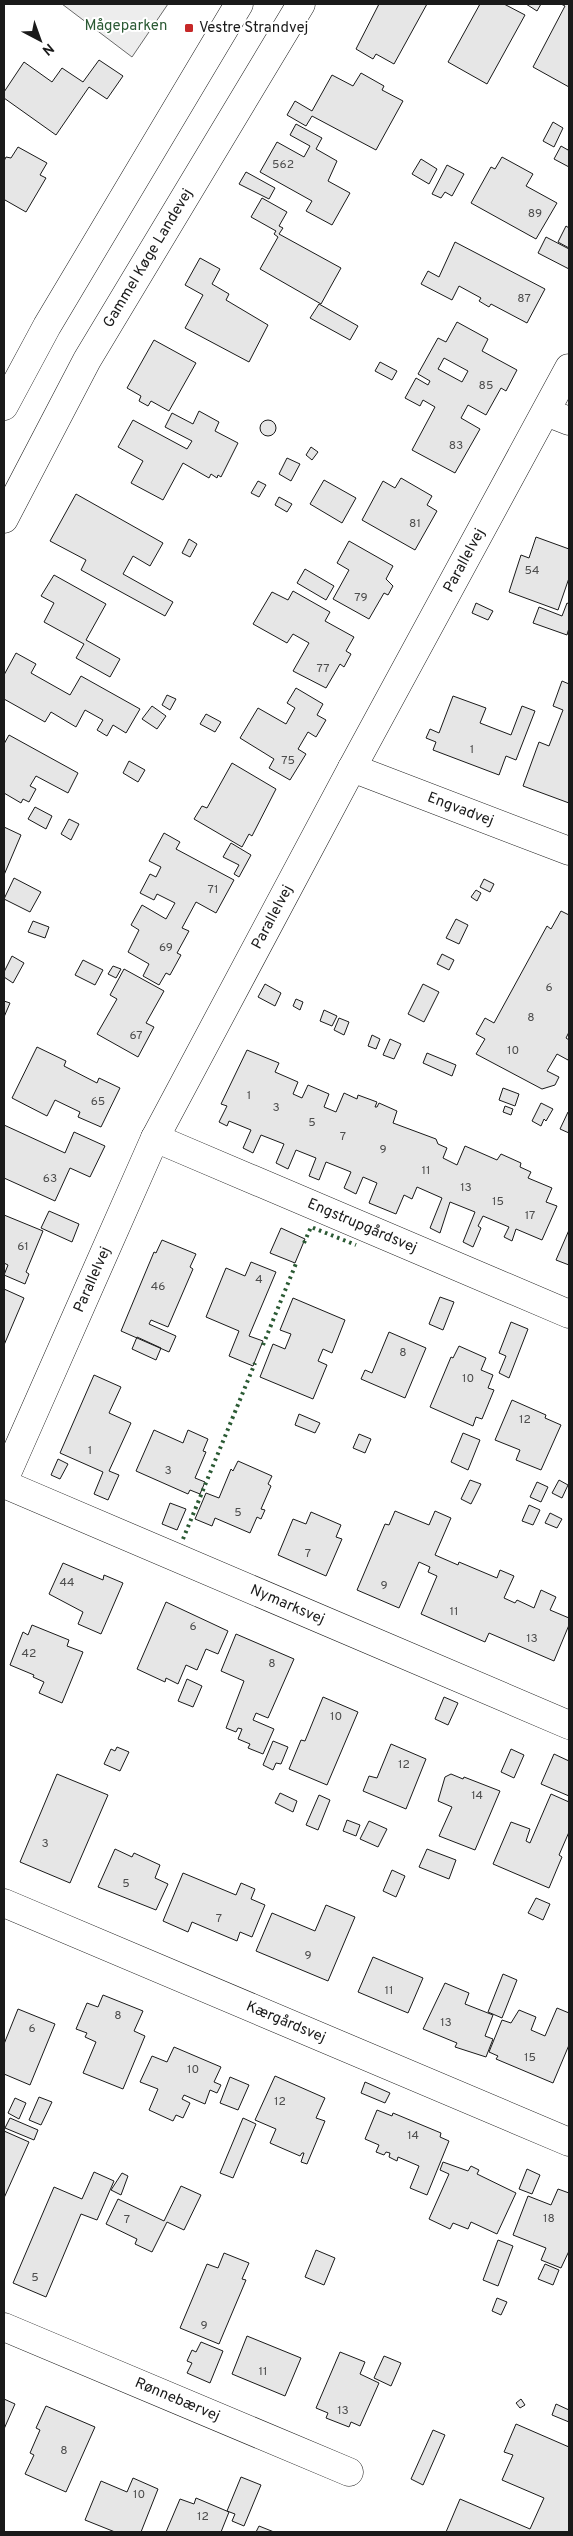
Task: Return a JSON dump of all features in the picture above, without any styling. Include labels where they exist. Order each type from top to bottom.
[{"type":"street","points":[[4,406],[47,326],[239,4]]},
{"type":"street","name":"Gammel Køge Landevej","points":[[4,519],[87,360],[301,4]]},
{"type":"street","name":"Parallelvej","points":[[4,1482],[155,1138],[352,768],[557,416],[569,368]]},
{"type":"street","name":"Engvadvej","points":[[352,768],[569,851]]},
{"type":"street","name":"Engstrupgårdsvej","points":[[155,1138],[569,1314]]},
{"type":"street","name":"Nymarksvej","points":[[4,1482],[569,1725]]},
{"type":"street","name":"Kærgårdsvej","points":[[4,1902],[569,2142]]},
{"type":"street","name":"Rønnebærvej","points":[[4,2327],[349,2472]]},
{"type":"shaded area","name":"Mågeparken","points":[[62,4],[168,4],[132,57]]},
{"type":"building","points":[[379,4],[427,4],[394,64],[376,54],[373,59],[356,49]]},
{"type":"building","points":[[480,4],[504,4],[525,15],[487,84],[448,62]]},
{"type":"building","points":[[526,4],[541,4],[537,11]]},
{"type":"building","points":[[561,4],[569,4],[569,87],[533,67],[565,6]]},
{"type":"building","points":[[99,60],[123,76],[107,99],[89,87],[56,135],[4,98],[4,92],[24,62],[52,82],[62,68],[83,82]]},
{"type":"building","points":[[361,73],[384,86],[382,90],[403,101],[376,150],[312,116],[306,126],[287,115],[295,101],[312,111],[332,75],[353,86]]},
{"type":"building","points":[[553,122],[563,128],[554,147],[543,141]]},
{"type":"building","points":[[296,124],[322,138],[316,149],[337,161],[328,181],[350,193],[332,225],[306,211],[312,201],[260,172],[277,142],[304,157],[310,146],[290,135]]},
{"type":"building","points":[[561,146],[568,150],[569,147],[569,167],[554,159]]},
{"type":"building","points":[[18,147],[47,163],[40,175],[46,178],[26,212],[4,201],[4,161],[6,157],[11,158]]},
{"type":"building","points":[[502,157],[533,174],[526,186],[557,203],[536,239],[471,203],[491,167],[495,169]]},
{"type":"building","points":[[421,159],[437,169],[429,184],[412,174]]},
{"type":"building","points":[[447,165],[464,174],[452,196],[445,192],[441,198],[432,194]]},
{"type":"building","points":[[246,172],[275,188],[269,199],[239,184]]},
{"type":"building","points":[[262,198],[287,212],[279,226],[283,228],[279,234],[341,268],[321,304],[260,269],[278,237],[274,234],[276,231],[251,217]]},
{"type":"building","points":[[566,226],[569,228],[569,248],[558,242]]},
{"type":"building","points":[[546,237],[569,249],[569,269],[538,253]]},
{"type":"building","points":[[455,242],[545,289],[527,323],[491,304],[489,307],[479,301],[481,298],[459,286],[452,300],[421,284],[428,271],[439,277]]},
{"type":"building","points":[[200,258],[220,269],[212,284],[229,294],[226,300],[268,325],[249,362],[185,328],[203,295],[185,285]]},
{"type":"building","points":[[319,304],[358,326],[350,340],[310,318]]},
{"type":"building","points":[[457,322],[488,339],[482,351],[517,370],[506,391],[501,388],[486,415],[468,405],[461,418],[480,429],[455,473],[412,450],[435,407],[423,400],[420,406],[405,398],[416,378],[428,385],[430,381],[418,374],[438,338],[446,342]],"holes":[[[444,358],[468,371],[462,382],[438,369]]]},
{"type":"building","points":[[154,340],[196,363],[169,411],[151,401],[148,406],[139,401],[141,396],[127,388]]},
{"type":"building","points":[[380,362],[397,371],[392,380],[375,371]]},
{"type":"building","points":[[199,411],[219,422],[215,431],[238,443],[221,477],[218,475],[217,478],[211,474],[209,478],[183,463],[163,500],[131,483],[143,461],[118,447],[133,420],[187,449],[192,441],[165,427],[172,413],[193,424]]},
{"type":"building","points":[[268,420],[276,428],[268,436],[260,428]]},
{"type":"building","points":[[311,447],[318,452],[312,460],[306,455]]},
{"type":"building","points":[[287,458],[300,464],[291,481],[279,474]]},
{"type":"building","points":[[401,478],[432,496],[427,505],[437,511],[415,550],[362,520],[383,481],[395,488]]},
{"type":"building","points":[[324,480],[356,498],[342,523],[310,504]]},
{"type":"building","points":[[258,481],[266,485],[259,497],[251,493]]},
{"type":"building","points":[[76,494],[163,543],[150,566],[133,556],[123,574],[173,602],[165,616],[81,570],[86,560],[50,541]]},
{"type":"building","points":[[279,497],[292,504],[287,512],[275,505]]},
{"type":"building","points":[[536,537],[569,549],[569,578],[558,610],[509,592],[521,555],[529,558]]},
{"type":"building","points":[[189,539],[197,544],[190,557],[182,553]]},
{"type":"building","points":[[349,541],[393,566],[386,579],[393,586],[388,595],[384,593],[369,619],[333,599],[349,570],[337,563]]},
{"type":"building","points":[[305,569],[334,586],[326,600],[297,583]]},
{"type":"building","points":[[54,575],[106,604],[86,640],[120,659],[110,677],[76,658],[84,644],[44,622],[54,603],[41,596]]},
{"type":"building","points":[[293,591],[330,612],[325,621],[354,637],[346,651],[351,654],[344,667],[340,664],[326,688],[293,671],[309,643],[293,634],[287,643],[253,624],[272,592],[288,600]]},
{"type":"building","points":[[476,603],[493,611],[488,620],[472,613]]},
{"type":"building","points":[[567,603],[569,604],[569,628],[567,635],[533,623],[539,607],[562,616]]},
{"type":"building","points":[[16,653],[36,664],[31,673],[70,695],[81,676],[140,709],[126,733],[113,725],[107,736],[97,730],[103,720],[85,710],[76,727],[51,712],[45,722],[4,699],[4,675]]},
{"type":"building","points":[[562,681],[569,684],[569,803],[523,786],[539,742],[549,746],[563,710],[553,706]]},
{"type":"building","points":[[296,688],[323,704],[317,715],[326,720],[316,737],[308,732],[298,749],[306,754],[290,780],[269,768],[274,759],[240,738],[258,708],[286,724],[295,708],[287,703]]},
{"type":"building","points":[[167,695],[176,699],[170,710],[162,705]]},
{"type":"building","points":[[453,696],[486,708],[480,723],[511,735],[522,706],[535,711],[516,760],[506,756],[499,775],[433,750],[436,742],[426,738],[430,729],[439,733]]},
{"type":"building","points":[[152,706],[166,716],[157,729],[142,719]]},
{"type":"building","points":[[206,714],[221,722],[215,732],[200,724]]},
{"type":"building","points":[[9,735],[78,773],[68,793],[36,776],[30,786],[36,789],[29,802],[23,799],[21,803],[4,793],[4,744]]},
{"type":"building","points":[[129,761],[145,770],[138,782],[123,773]]},
{"type":"building","points":[[232,763],[276,789],[252,836],[249,834],[242,847],[194,819],[202,806],[207,808]]},
{"type":"building","points":[[35,807],[52,816],[46,829],[28,819]]},
{"type":"building","points":[[69,819],[79,824],[71,840],[61,834]]},
{"type":"building","points":[[4,827],[21,835],[4,875]]},
{"type":"building","points":[[164,833],[180,842],[176,849],[234,880],[216,913],[196,902],[182,928],[189,931],[177,953],[181,955],[170,975],[166,973],[159,985],[143,976],[149,964],[128,952],[139,930],[131,925],[142,905],[166,919],[175,903],[157,894],[154,900],[140,893],[150,874],[156,877],[161,867],[149,861]]},
{"type":"building","points":[[231,843],[251,855],[239,877],[234,874],[239,865],[223,857]]},
{"type":"building","points":[[14,878],[41,892],[30,912],[4,899]]},
{"type":"building","points":[[484,879],[494,884],[490,892],[480,887]]},
{"type":"building","points":[[476,890],[481,893],[477,901],[471,897]]},
{"type":"building","points":[[561,911],[569,915],[569,1032],[566,1038],[569,1040],[569,1057],[568,1060],[557,1054],[547,1071],[559,1077],[555,1085],[542,1089],[476,1054],[485,1039],[476,1034],[485,1018],[494,1023],[547,926],[551,929]]},
{"type":"building","points":[[456,919],[468,925],[459,944],[446,938]]},
{"type":"building","points":[[33,921],[49,927],[45,938],[28,932]]},
{"type":"building","points":[[442,954],[454,960],[449,970],[437,964]]},
{"type":"building","points":[[12,956],[24,963],[13,983],[4,977],[4,972]]},
{"type":"building","points":[[83,960],[103,970],[95,985],[75,975]]},
{"type":"building","points":[[113,966],[121,969],[116,978],[108,974]]},
{"type":"building","points":[[124,969],[164,991],[146,1023],[154,1027],[138,1057],[97,1034],[117,999],[110,995]]},
{"type":"building","points":[[265,984],[281,993],[275,1006],[258,997]]},
{"type":"building","points":[[423,984],[439,992],[424,1022],[408,1014]]},
{"type":"building","points":[[296,999],[303,1002],[300,1010],[293,1006]]},
{"type":"building","points":[[4,1001],[10,1003],[4,1017]]},
{"type":"building","points":[[324,1010],[337,1016],[332,1026],[320,1021]]},
{"type":"building","points":[[339,1018],[349,1022],[344,1035],[334,1030]]},
{"type":"building","points":[[372,1035],[380,1039],[376,1049],[368,1046]]},
{"type":"building","points":[[390,1039],[401,1044],[394,1059],[383,1055]]},
{"type":"building","points":[[37,1047],[66,1061],[64,1066],[97,1083],[99,1078],[120,1088],[101,1127],[78,1117],[80,1112],[55,1100],[47,1116],[12,1098]]},
{"type":"building","points":[[247,1050],[279,1063],[275,1072],[298,1082],[293,1094],[302,1098],[308,1085],[329,1094],[324,1107],[336,1112],[344,1093],[357,1099],[358,1095],[377,1102],[375,1107],[379,1103],[397,1111],[393,1123],[436,1139],[438,1144],[447,1148],[443,1158],[457,1165],[465,1146],[497,1160],[501,1154],[521,1163],[520,1167],[531,1172],[528,1178],[552,1188],[546,1202],[557,1206],[542,1240],[516,1229],[512,1241],[504,1237],[509,1227],[483,1216],[478,1226],[481,1228],[473,1247],[463,1242],[475,1212],[450,1202],[440,1233],[430,1228],[442,1198],[417,1187],[412,1199],[404,1195],[396,1214],[369,1203],[377,1183],[363,1177],[356,1194],[344,1188],[351,1172],[326,1162],[319,1180],[309,1176],[316,1158],[296,1150],[288,1169],[276,1163],[284,1144],[261,1135],[253,1153],[243,1148],[251,1130],[229,1121],[227,1126],[219,1122],[227,1106],[221,1104]]},
{"type":"building","points":[[427,1053],[456,1065],[452,1076],[423,1063]]},
{"type":"building","points":[[503,1088],[519,1094],[515,1106],[499,1100]]},
{"type":"building","points":[[541,1103],[553,1109],[546,1121],[544,1119],[541,1126],[532,1121]]},
{"type":"building","points":[[505,1106],[513,1109],[511,1115],[503,1112]]},
{"type":"building","points":[[569,1113],[569,1133],[560,1129]]},
{"type":"building","points":[[4,1125],[65,1153],[74,1132],[105,1146],[90,1177],[70,1168],[55,1201],[4,1178]]},
{"type":"building","points":[[49,1211],[79,1224],[72,1242],[41,1228]]},
{"type":"building","points":[[4,1215],[43,1231],[26,1272],[29,1274],[25,1284],[4,1275],[8,1265],[4,1263]]},
{"type":"building","points":[[281,1228],[305,1239],[295,1263],[270,1253]]},
{"type":"building","points":[[569,1230],[569,1265],[556,1260]]},
{"type":"building","points":[[162,1240],[196,1254],[190,1267],[193,1269],[168,1327],[151,1320],[149,1324],[176,1336],[169,1352],[121,1331],[154,1252],[156,1253]]},
{"type":"building","points":[[251,1262],[276,1272],[249,1336],[263,1341],[253,1366],[229,1356],[239,1331],[206,1317],[226,1268],[245,1276]]},
{"type":"building","points":[[4,1289],[24,1298],[4,1345]]},
{"type":"building","points":[[440,1297],[454,1302],[443,1330],[429,1324]]},
{"type":"building","points":[[293,1298],[345,1320],[332,1353],[323,1349],[318,1361],[327,1365],[313,1399],[260,1377],[273,1344],[285,1349],[291,1334],[280,1330]]},
{"type":"building","points":[[511,1322],[528,1329],[509,1378],[499,1373],[506,1356],[499,1353]]},
{"type":"building","points":[[389,1332],[426,1348],[405,1398],[361,1379],[365,1370],[372,1373]]},
{"type":"building","points":[[137,1337],[161,1348],[156,1360],[132,1349]]},
{"type":"building","points":[[459,1346],[486,1358],[481,1370],[493,1375],[488,1388],[494,1390],[482,1419],[476,1417],[473,1426],[430,1407],[451,1357],[453,1358]]},
{"type":"building","points":[[94,1375],[121,1387],[109,1413],[131,1423],[109,1471],[119,1475],[108,1500],[94,1494],[103,1472],[60,1453]]},
{"type":"building","points":[[512,1400],[546,1415],[545,1418],[561,1425],[541,1470],[516,1460],[520,1450],[495,1440]]},
{"type":"building","points":[[299,1414],[320,1423],[315,1433],[295,1425]]},
{"type":"building","points":[[154,1430],[183,1443],[188,1430],[208,1439],[203,1451],[206,1452],[195,1478],[205,1482],[200,1494],[190,1490],[188,1494],[136,1471]]},
{"type":"building","points":[[463,1433],[480,1440],[468,1470],[451,1462]]},
{"type":"building","points":[[359,1434],[371,1439],[365,1453],[353,1448]]},
{"type":"building","points":[[58,1459],[68,1464],[60,1479],[51,1475]]},
{"type":"building","points":[[238,1461],[272,1476],[268,1484],[271,1486],[261,1509],[265,1510],[261,1519],[257,1517],[250,1533],[215,1518],[212,1526],[195,1519],[206,1493],[219,1498],[231,1469],[233,1471]]},
{"type":"building","points":[[470,1480],[481,1484],[471,1504],[461,1499]]},
{"type":"building","points":[[559,1480],[568,1485],[562,1498],[552,1493]]},
{"type":"building","points":[[537,1482],[548,1487],[541,1502],[530,1497]]},
{"type":"building","points":[[170,1503],[186,1509],[177,1530],[162,1524]]},
{"type":"building","points":[[529,1505],[540,1510],[533,1525],[522,1521]]},
{"type":"building","points":[[395,1511],[429,1525],[435,1511],[451,1518],[435,1555],[458,1565],[459,1562],[497,1578],[500,1570],[514,1576],[504,1598],[515,1603],[517,1600],[534,1608],[541,1590],[556,1597],[550,1610],[569,1618],[569,1625],[554,1661],[489,1633],[485,1642],[421,1614],[437,1576],[428,1572],[430,1567],[419,1562],[399,1608],[357,1590],[385,1524],[389,1525]]},
{"type":"building","points":[[311,1512],[341,1525],[336,1537],[342,1539],[326,1576],[278,1555],[293,1519],[306,1524]]},
{"type":"building","points":[[550,1513],[562,1519],[557,1528],[545,1523]]},
{"type":"building","points":[[63,1563],[103,1580],[104,1575],[123,1583],[101,1634],[78,1624],[83,1612],[49,1594]]},
{"type":"building","points":[[166,1602],[228,1631],[218,1654],[206,1649],[197,1670],[186,1665],[178,1684],[166,1678],[165,1682],[137,1669]]},
{"type":"building","points":[[32,1625],[69,1640],[67,1646],[83,1652],[62,1703],[39,1693],[44,1682],[33,1677],[34,1675],[10,1665],[23,1632],[28,1635]]},
{"type":"building","points":[[236,1634],[294,1659],[268,1718],[256,1713],[253,1720],[274,1729],[263,1754],[248,1748],[250,1744],[238,1739],[242,1729],[238,1728],[236,1732],[226,1728],[244,1681],[221,1671]]},
{"type":"building","points":[[187,1679],[202,1686],[193,1707],[178,1701]]},
{"type":"building","points":[[323,1697],[358,1712],[327,1785],[289,1769],[301,1740],[305,1741]]},
{"type":"building","points":[[444,1697],[458,1703],[448,1725],[435,1719]]},
{"type":"building","points":[[273,1741],[288,1747],[281,1764],[276,1763],[273,1770],[263,1765]]},
{"type":"building","points":[[391,1744],[426,1759],[406,1809],[363,1791],[369,1776],[377,1778]]},
{"type":"building","points":[[117,1747],[129,1752],[120,1771],[104,1764],[111,1749],[115,1751]]},
{"type":"building","points":[[511,1749],[524,1755],[514,1778],[501,1772]]},
{"type":"building","points":[[554,1754],[569,1761],[569,1796],[541,1784]]},
{"type":"building","points":[[57,1774],[108,1795],[70,1883],[20,1862]]},
{"type":"building","points":[[451,1774],[500,1791],[475,1850],[439,1836],[452,1807],[438,1801],[445,1777]]},
{"type":"building","points":[[280,1793],[297,1801],[293,1812],[275,1803]]},
{"type":"building","points":[[551,1794],[569,1802],[569,1832],[559,1855],[562,1857],[549,1888],[493,1864],[511,1822],[530,1829],[526,1841],[530,1843]]},
{"type":"building","points":[[319,1795],[330,1800],[318,1830],[306,1825]]},
{"type":"building","points":[[347,1820],[360,1825],[356,1836],[343,1831]]},
{"type":"building","points":[[369,1821],[387,1829],[378,1847],[360,1839]]},
{"type":"building","points":[[115,1849],[132,1857],[134,1853],[160,1865],[155,1878],[168,1884],[156,1910],[98,1887]]},
{"type":"building","points":[[427,1849],[456,1860],[449,1879],[419,1867]]},
{"type":"building","points":[[392,1870],[405,1876],[396,1897],[383,1891]]},
{"type":"building","points":[[183,1873],[236,1895],[241,1883],[255,1889],[251,1899],[265,1905],[252,1937],[240,1932],[237,1941],[192,1922],[188,1932],[163,1921]]},
{"type":"building","points":[[536,1898],[550,1904],[543,1920],[528,1913]]},
{"type":"building","points":[[326,1905],[355,1917],[328,1981],[256,1951],[272,1913],[315,1931]]},
{"type":"building","points":[[373,1957],[423,1978],[408,2013],[358,1992]]},
{"type":"building","points":[[503,1974],[517,1980],[502,2018],[488,2012]]},
{"type":"building","points":[[445,1983],[469,1993],[465,2004],[493,2015],[485,2036],[493,2039],[486,2057],[455,2047],[457,2043],[423,2029]]},
{"type":"building","points":[[103,1995],[143,2011],[134,2031],[145,2036],[123,2089],[83,2073],[96,2042],[85,2037],[87,2033],[76,2029],[87,2003],[98,2007]]},
{"type":"building","points":[[557,2008],[569,2013],[569,2045],[553,2083],[496,2059],[498,2056],[489,2052],[502,2020],[511,2023],[519,2010],[536,2017],[531,2030],[545,2036]]},
{"type":"building","points":[[18,2009],[55,2024],[30,2085],[4,2074],[4,2044]]},
{"type":"building","points":[[174,2047],[221,2067],[214,2082],[221,2085],[217,2093],[210,2090],[205,2104],[184,2095],[182,2099],[190,2103],[183,2118],[176,2115],[173,2121],[149,2110],[158,2089],[140,2082],[152,2056],[167,2062]]},
{"type":"building","points":[[275,2076],[325,2098],[316,2118],[325,2121],[307,2164],[301,2162],[304,2153],[300,2156],[270,2143],[276,2129],[255,2120]]},
{"type":"building","points":[[230,2077],[249,2085],[238,2110],[220,2103]]},
{"type":"building","points":[[365,2082],[390,2093],[385,2103],[361,2093]]},
{"type":"building","points":[[39,2097],[52,2102],[41,2125],[29,2120]]},
{"type":"building","points":[[15,2098],[26,2103],[19,2119],[8,2113]]},
{"type":"building","points":[[377,2110],[392,2116],[393,2113],[441,2133],[440,2137],[449,2141],[427,2195],[410,2188],[419,2166],[398,2157],[397,2161],[389,2157],[390,2153],[386,2152],[384,2155],[376,2152],[379,2145],[365,2139]]},
{"type":"building","points":[[10,2118],[38,2130],[34,2140],[5,2128]]},
{"type":"building","points":[[243,2118],[256,2124],[233,2178],[220,2173]]},
{"type":"building","points":[[4,2131],[29,2142],[4,2198]]},
{"type":"building","points":[[443,2162],[468,2171],[471,2166],[479,2170],[477,2174],[516,2193],[497,2234],[471,2222],[468,2229],[453,2223],[450,2229],[429,2219],[449,2174],[440,2170]]},
{"type":"building","points":[[527,2169],[540,2175],[532,2194],[519,2189]]},
{"type":"building","points":[[94,2172],[114,2181],[97,2220],[81,2214],[46,2297],[13,2283],[54,2187],[82,2199]]},
{"type":"building","points":[[122,2173],[128,2176],[121,2195],[111,2190]]},
{"type":"building","points":[[181,2186],[201,2195],[184,2230],[167,2222],[152,2252],[135,2244],[137,2239],[106,2224],[118,2199],[164,2221]]},
{"type":"building","points":[[558,2189],[569,2193],[569,2251],[561,2268],[541,2260],[546,2248],[513,2235],[528,2196],[551,2205]]},
{"type":"building","points":[[498,2240],[513,2246],[498,2286],[483,2280]]},
{"type":"building","points":[[316,2250],[335,2258],[324,2285],[305,2277]]},
{"type":"building","points":[[224,2253],[249,2263],[242,2279],[246,2280],[219,2344],[180,2328],[207,2264],[218,2268]]},
{"type":"building","points":[[545,2264],[559,2270],[553,2285],[538,2279]]},
{"type":"building","points":[[497,2298],[507,2302],[501,2315],[492,2311]]},
{"type":"building","points":[[247,2336],[301,2358],[285,2396],[232,2374]]},
{"type":"building","points":[[201,2342],[223,2351],[210,2383],[187,2373],[192,2363],[187,2361],[192,2350],[196,2352]]},
{"type":"building","points":[[340,2352],[365,2362],[360,2374],[379,2383],[360,2426],[351,2422],[349,2427],[326,2418],[328,2413],[316,2408]]},
{"type":"building","points":[[384,2356],[401,2363],[391,2386],[374,2378]]},
{"type":"building","points":[[4,2399],[15,2404],[4,2429]]},
{"type":"building","points":[[521,2399],[525,2405],[520,2408],[516,2403]]},
{"type":"building","points":[[556,2404],[569,2410],[569,2422],[552,2415]]},
{"type":"building","points":[[46,2406],[95,2427],[66,2492],[25,2474],[34,2455],[30,2453],[40,2430],[36,2428]]},
{"type":"building","points":[[516,2424],[569,2447],[569,2532],[446,2532],[460,2499],[530,2529],[544,2498],[502,2480],[513,2455],[504,2452]]},
{"type":"building","points":[[433,2430],[445,2435],[423,2485],[411,2479]]},
{"type":"building","points":[[241,2477],[261,2485],[244,2526],[232,2521],[235,2514],[227,2511]]},
{"type":"building","points":[[133,2478],[158,2489],[141,2532],[115,2532],[85,2520],[101,2481],[127,2492]]},
{"type":"building","points":[[196,2498],[229,2512],[221,2532],[166,2532],[180,2499],[194,2504]]},
{"type":"building","points":[[259,2526],[274,2532],[256,2532]]},
{"type":"hedge","points":[[304,1243],[311,1227],[356,1245]]},
{"type":"hedge","points":[[263,1345],[297,1261]]},
{"type":"hedge","points":[[183,1539],[255,1363]]},
{"type":"place","name":"Vestre Strandvej","points":[[189,28]]}]
